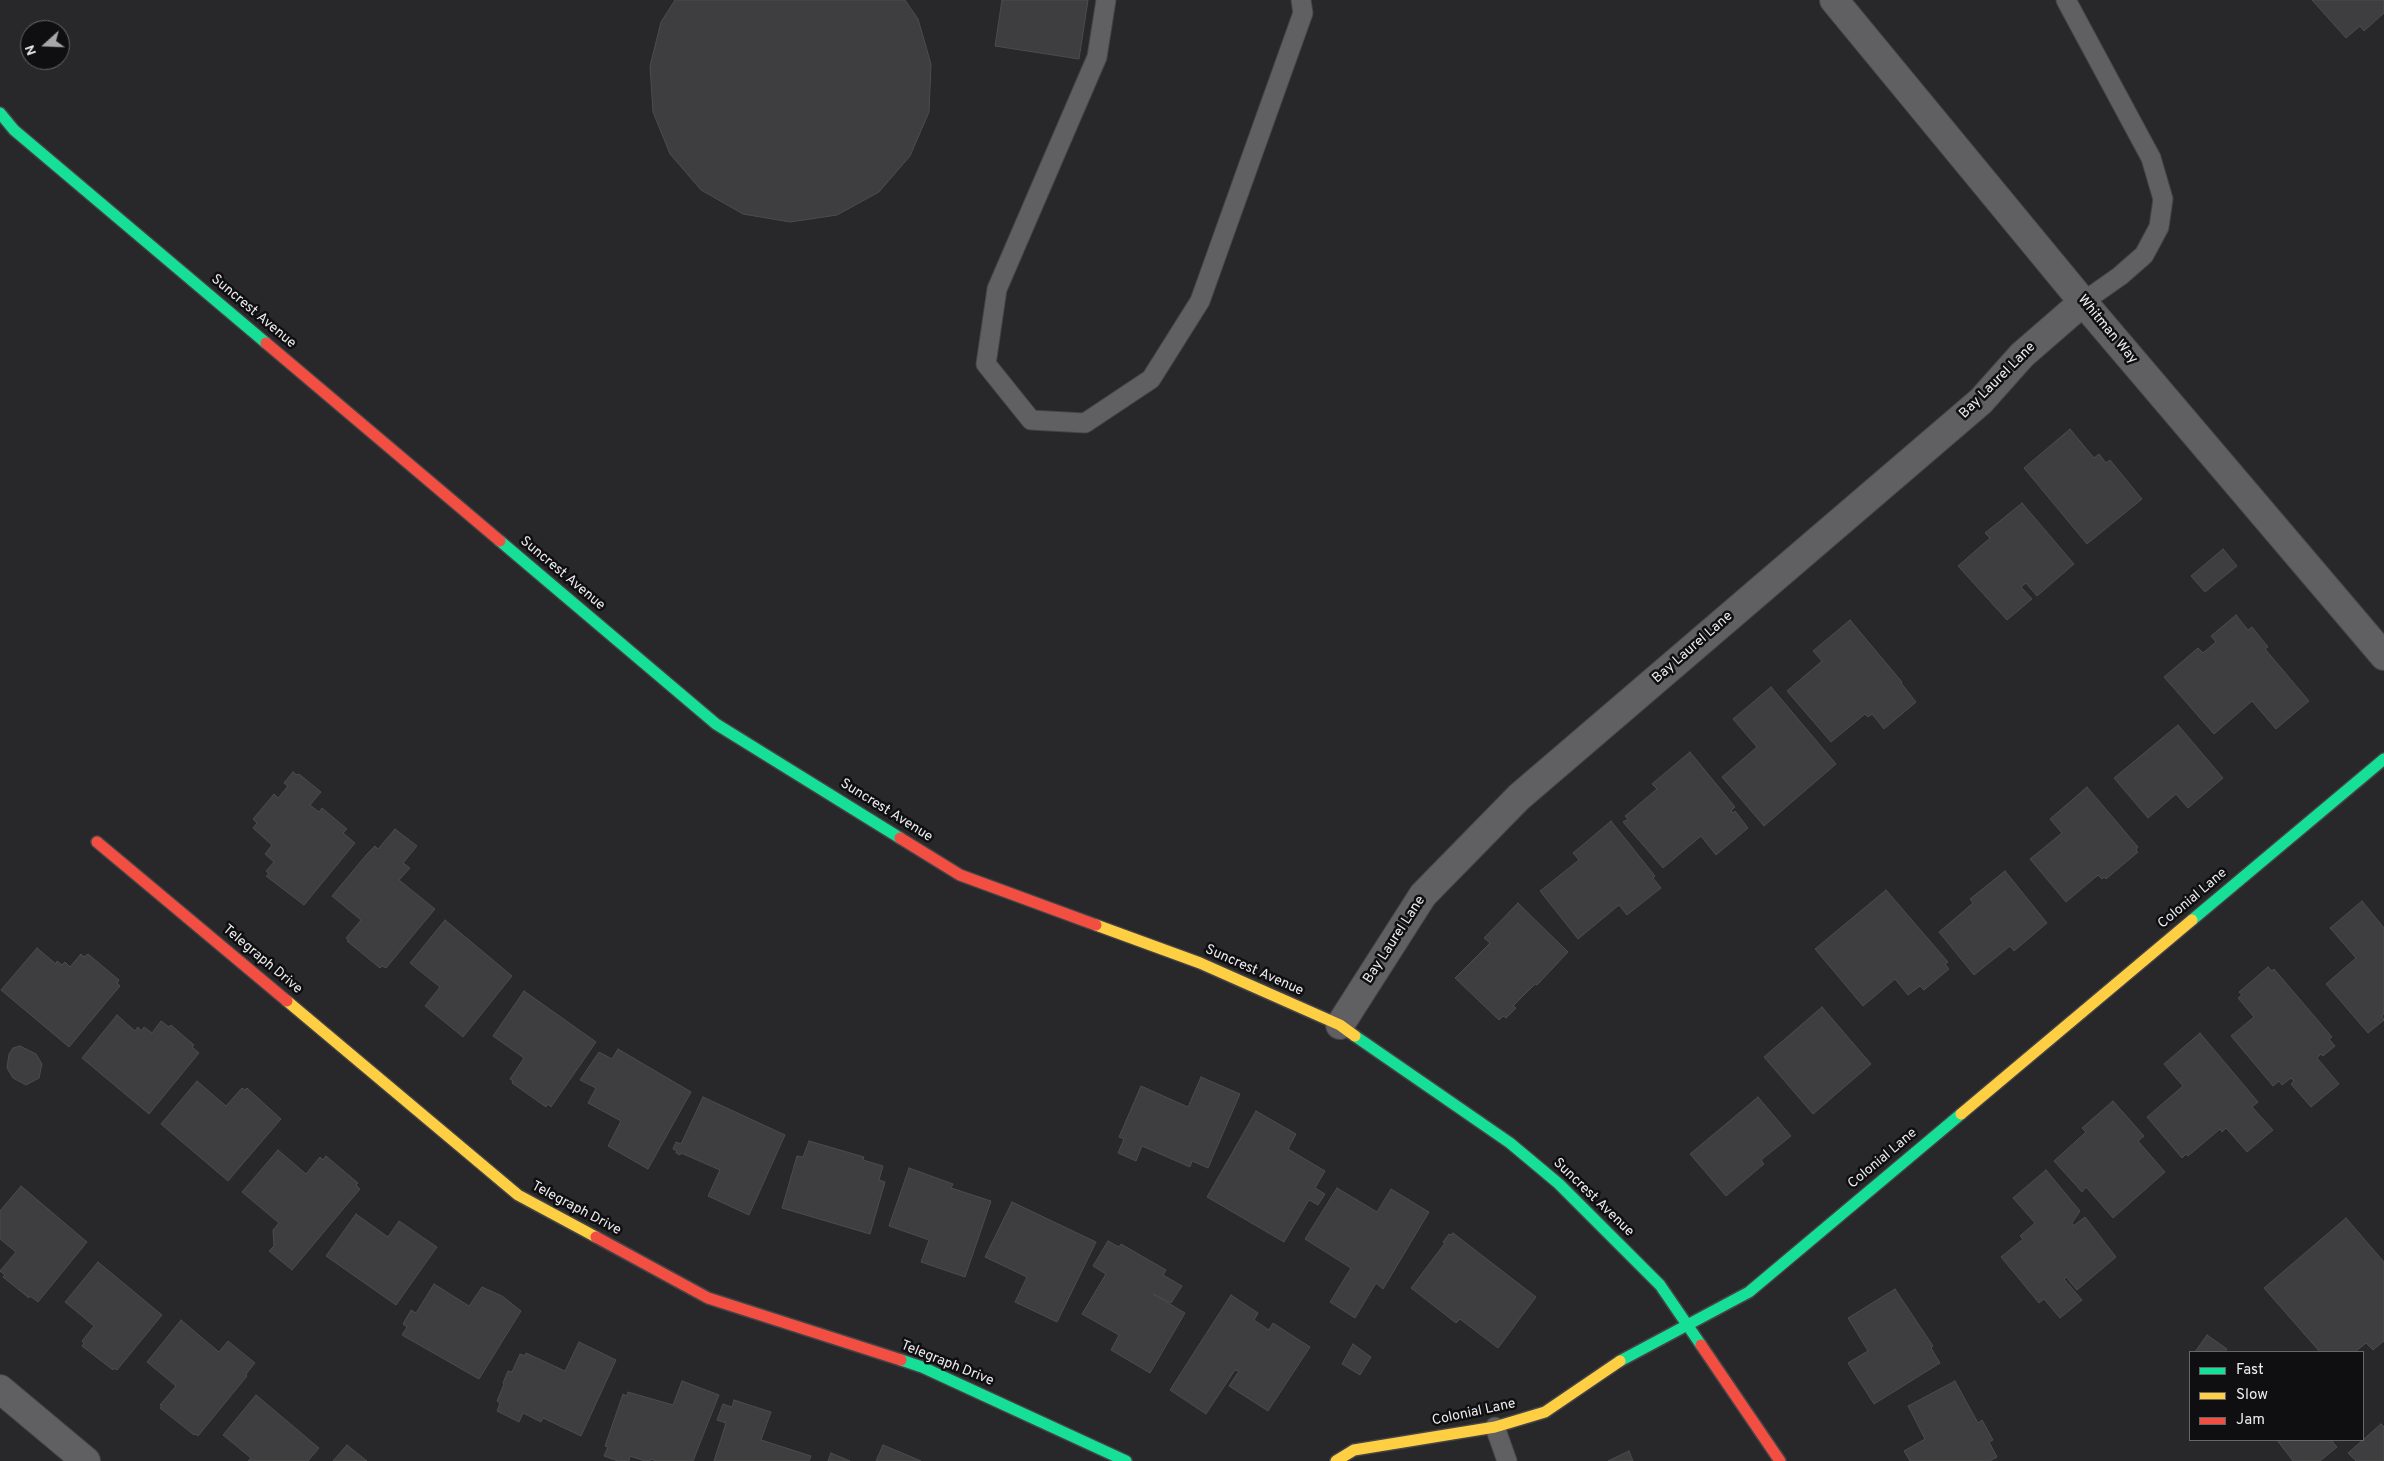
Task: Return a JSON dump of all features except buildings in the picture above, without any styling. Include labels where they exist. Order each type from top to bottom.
[{"type":"street","name":"Whitman Way","points":[[1834,0],[2083,302],[2384,656]]},
{"type":"street","name":"Suncrest Avenue","points":[[0,112],[14,130],[716,724],[960,875],[1200,963],[1340,1025],[1510,1143],[1559,1184],[1660,1285],[1780,1461]]},
{"type":"street","name":"Bay Laurel Lane","points":[[1340,1025],[1423,895],[1519,797],[1981,401],[2022,355],[2083,302]]},
{"type":"street","name":"Colonial Lane","points":[[1336,1461],[1354,1450],[1495,1426],[1545,1412],[1626,1357],[1749,1292],[2384,758]]},
{"type":"street","name":"Telegraph Drive","points":[[97,842],[518,1195],[708,1298],[922,1367],[1126,1461]]},
{"type":"street","points":[[0,1389],[86,1461]]},
{"type":"lane","points":[[1106,0],[1097,58],[997,289],[986,364],[1031,420],[1085,423],[1151,379],[1200,301],[1303,13],[1302,0]]},
{"type":"lane","points":[[2066,0],[2151,158],[2163,199],[2159,227],[2144,255],[2120,276],[2083,302]]},
{"type":"lane","points":[[1495,1426],[1507,1461]]},
{"type":"traffic: fast","points":[[0,113],[14,130],[266,343]]},
{"type":"traffic: fast","points":[[500,541],[716,724],[900,838]]},
{"type":"traffic: fast","points":[[2192,920],[2384,759]]},
{"type":"traffic: fast","points":[[1355,1036],[1510,1143],[1559,1184],[1660,1285],[1701,1345]]},
{"type":"traffic: fast","points":[[1620,1361],[1749,1292],[1961,1114]]},
{"type":"traffic: fast","points":[[901,1360],[922,1367],[1126,1461]]},
{"type":"traffic: slow","points":[[1961,1114],[2192,920]]},
{"type":"traffic: slow","points":[[1096,925],[1200,963],[1340,1025],[1355,1036]]},
{"type":"traffic: slow","points":[[287,1001],[518,1195],[596,1237]]},
{"type":"traffic: slow","points":[[1336,1461],[1354,1450],[1495,1427],[1545,1412],[1620,1361]]},
{"type":"traffic: jam","points":[[266,343],[500,541]]},
{"type":"traffic: jam","points":[[900,838],[960,875],[1096,925]]},
{"type":"traffic: jam","points":[[97,842],[287,1001]]},
{"type":"traffic: jam","points":[[596,1237],[708,1298],[901,1360]]},
{"type":"traffic: jam","points":[[1701,1345],[1780,1461]]}]
